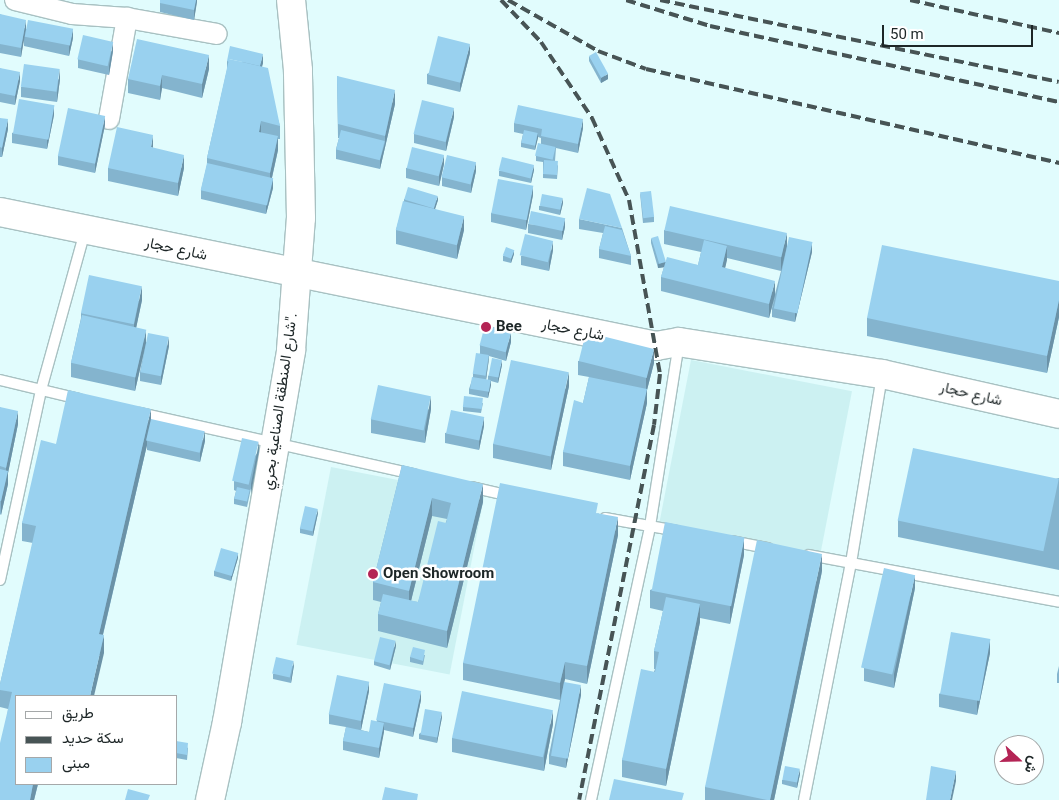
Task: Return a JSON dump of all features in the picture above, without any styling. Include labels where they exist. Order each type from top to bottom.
[{"type":"street","points":[[15,0],[72,14],[127,18],[217,34]]},
{"type":"street","name":"شارع المنطقة الصناعية بحري\".","points":[[210,800],[227,722],[277,443],[291,350],[301,218],[298,70],[291,0]]},
{"type":"street","points":[[109,119],[127,18]]},
{"type":"street","name":"شارع حجار","points":[[0,212],[296,274],[656,346],[679,342],[882,374],[1059,414]]},
{"type":"lane","points":[[0,580],[41,390],[85,230]]},
{"type":"lane","points":[[591,800],[650,526],[679,342]]},
{"type":"lane","points":[[804,800],[851,563],[882,374]]},
{"type":"lane","points":[[0,380],[88,401]]},
{"type":"lane","points":[[126,410],[257,442],[277,443],[422,476]]},
{"type":"lane","points":[[460,485],[518,498]]},
{"type":"lane","points":[[595,515],[688,533]]},
{"type":"lane","points":[[717,538],[1059,602]]},
{"type":"shaded area","points":[[691,360],[852,391],[819,561],[658,530]]},
{"type":"shaded area","points":[[331,467],[484,497],[450,674],[296,645]]},
{"type":"building","points":[[160,0],[196,0],[194,10],[160,3]]},
{"type":"building","points":[[0,14],[26,20],[21,48],[0,44]]},
{"type":"building","points":[[28,20],[73,29],[70,45],[25,37]]},
{"type":"building","points":[[83,35],[113,42],[108,66],[77,59]]},
{"type":"building","points":[[438,36],[470,44],[460,83],[428,75]]},
{"type":"building","points":[[137,39],[209,55],[202,84],[162,75],[160,86],[128,79]]},
{"type":"building","points":[[230,46],[263,54],[260,66],[229,59],[229,62],[227,61]]},
{"type":"building","points":[[596,52],[608,74],[601,78],[589,56]]},
{"type":"building","points":[[229,59],[268,68],[280,126],[261,121],[259,132],[278,136],[270,173],[207,158]]},
{"type":"building","points":[[24,64],[60,69],[56,92],[21,87]]},
{"type":"building","points":[[0,68],[20,72],[15,96],[0,93]]},
{"type":"building","points":[[337,76],[395,90],[385,136],[338,124]]},
{"type":"building","points":[[19,99],[54,105],[48,140],[13,133]]},
{"type":"building","points":[[422,100],[454,108],[446,142],[414,134]]},
{"type":"building","points":[[518,105],[583,119],[578,144],[541,136],[542,129],[514,123]]},
{"type":"building","points":[[68,108],[105,116],[95,164],[58,156]]},
{"type":"building","points":[[0,118],[8,119],[2,148],[0,147]]},
{"type":"building","points":[[117,127],[153,135],[151,147],[184,155],[178,183],[108,168]]},
{"type":"building","points":[[341,130],[385,141],[380,160],[336,149]]},
{"type":"building","points":[[524,130],[538,133],[535,146],[521,143]]},
{"type":"building","points":[[538,143],[556,147],[553,160],[535,156]]},
{"type":"building","points":[[412,147],[444,155],[439,176],[407,168]]},
{"type":"building","points":[[447,155],[476,162],[471,185],[441,177]]},
{"type":"building","points":[[502,157],[534,165],[531,179],[499,171]]},
{"type":"building","points":[[544,160],[558,161],[557,175],[543,174]]},
{"type":"building","points":[[207,163],[273,178],[267,206],[201,190]]},
{"type":"building","points":[[498,179],[533,186],[527,220],[491,213]]},
{"type":"building","points":[[408,187],[438,196],[434,208],[404,199]]},
{"type":"building","points":[[587,188],[610,194],[622,228],[579,219]]},
{"type":"building","points":[[651,191],[654,217],[643,218],[640,192]]},
{"type":"building","points":[[542,194],[563,198],[560,210],[540,206]]},
{"type":"building","points":[[403,201],[464,216],[457,245],[396,230]]},
{"type":"building","points":[[670,206],[787,233],[781,257],[664,230]]},
{"type":"building","points":[[531,211],[565,218],[563,231],[528,224]]},
{"type":"building","points":[[605,226],[622,230],[631,256],[599,249]]},
{"type":"building","points":[[525,234],[553,241],[548,262],[520,255]]},
{"type":"building","points":[[658,236],[666,262],[659,264],[651,238]]},
{"type":"building","points":[[789,237],[812,242],[797,313],[774,308]]},
{"type":"building","points":[[704,240],[727,246],[722,267],[775,281],[769,304],[661,277],[667,257],[698,265]]},
{"type":"building","points":[[882,245],[1059,281],[1059,300],[1047,356],[867,318]]},
{"type":"building","points":[[506,247],[514,250],[511,259],[503,255]]},
{"type":"building","points":[[89,275],[142,286],[134,324],[81,313]]},
{"type":"building","points":[[82,315],[146,330],[135,378],[71,363]]},
{"type":"building","points":[[485,325],[511,332],[506,352],[480,345]]},
{"type":"building","points":[[586,332],[654,349],[647,378],[579,361]]},
{"type":"building","points":[[148,333],[169,337],[161,376],[140,372]]},
{"type":"building","points":[[476,353],[489,355],[486,376],[473,374]]},
{"type":"building","points":[[492,358],[502,360],[498,378],[489,376]]},
{"type":"building","points":[[511,360],[569,372],[551,456],[493,444]]},
{"type":"building","points":[[472,377],[491,380],[489,392],[470,389]]},
{"type":"building","points":[[589,377],[647,389],[630,466],[563,452],[574,400],[583,403]]},
{"type":"building","points":[[378,385],[431,396],[424,430],[371,419]]},
{"type":"building","points":[[68,390],[151,409],[99,634],[104,635],[90,695],[15,695],[15,785],[33,785],[30,800],[0,800],[0,743],[12,692],[0,690],[0,684],[36,526],[22,523],[41,440],[56,444]]},
{"type":"building","points":[[464,396],[483,398],[482,409],[463,407]]},
{"type":"building","points":[[0,407],[18,411],[6,468],[0,466]]},
{"type":"building","points":[[451,410],[484,417],[479,441],[446,433]]},
{"type":"building","points":[[151,419],[205,431],[200,453],[146,440]]},
{"type":"building","points":[[242,438],[259,442],[249,485],[232,481]]},
{"type":"building","points":[[913,448],[1059,479],[1043,551],[898,520]]},
{"type":"building","points":[[402,465],[483,484],[447,631],[378,614],[383,594],[418,602],[438,521],[446,523],[451,503],[432,498],[409,591],[373,582]]},
{"type":"building","points":[[0,469],[8,471],[1,501],[0,501]]},
{"type":"building","points":[[500,483],[598,503],[596,513],[618,517],[587,666],[565,662],[560,683],[463,663]]},
{"type":"building","points":[[237,487],[250,490],[247,502],[234,499]]},
{"type":"building","points":[[305,506],[318,509],[312,531],[300,528]]},
{"type":"building","points":[[665,522],[745,537],[731,606],[652,591]]},
{"type":"building","points":[[757,540],[822,554],[770,800],[705,787]]},
{"type":"building","points":[[221,548],[238,553],[232,576],[214,571]]},
{"type":"building","points":[[884,568],[915,575],[892,675],[861,667]]},
{"type":"building","points":[[666,597],[700,604],[666,769],[622,760],[641,669],[655,672],[659,652],[654,651]]},
{"type":"building","points":[[951,632],[990,639],[979,701],[940,694]]},
{"type":"building","points":[[380,637],[396,641],[389,665],[374,661]]},
{"type":"building","points":[[413,647],[425,650],[423,661],[410,657]]},
{"type":"building","points":[[276,657],[294,661],[290,678],[272,674]]},
{"type":"building","points":[[337,675],[369,682],[361,721],[329,714]]},
{"type":"building","points":[[564,682],[581,685],[568,759],[551,756]]},
{"type":"building","points":[[384,683],[421,691],[413,728],[376,720]]},
{"type":"building","points":[[462,691],[553,710],[543,757],[452,738]]},
{"type":"building","points":[[425,709],[442,712],[437,738],[420,735]]},
{"type":"building","points":[[371,720],[384,723],[379,748],[343,741],[346,727],[369,732]]},
{"type":"building","points":[[178,741],[188,743],[187,755],[178,753]]},
{"type":"building","points":[[785,766],[800,769],[797,783],[782,780]]},
{"type":"building","points":[[931,766],[956,771],[950,800],[926,800]]},
{"type":"building","points":[[614,779],[684,793],[682,800],[609,800]]},
{"type":"building","points":[[385,787],[418,794],[417,800],[382,800]]},
{"type":"building","points":[[128,789],[150,795],[148,800],[125,800]]},
{"type":"railway","points":[[501,0],[541,42],[592,118],[629,200],[660,374],[654,425],[579,800]]},
{"type":"railway","points":[[508,0],[598,51],[646,69],[1059,163]]},
{"type":"railway","points":[[626,0],[710,26],[1059,102]]},
{"type":"railway","points":[[660,0],[1059,82]]},
{"type":"railway","points":[[910,0],[1059,33]]},
{"type":"place","name":"Bee","points":[[486,327]]},
{"type":"place","name":"Open Showroom","points":[[373,574]]}]
